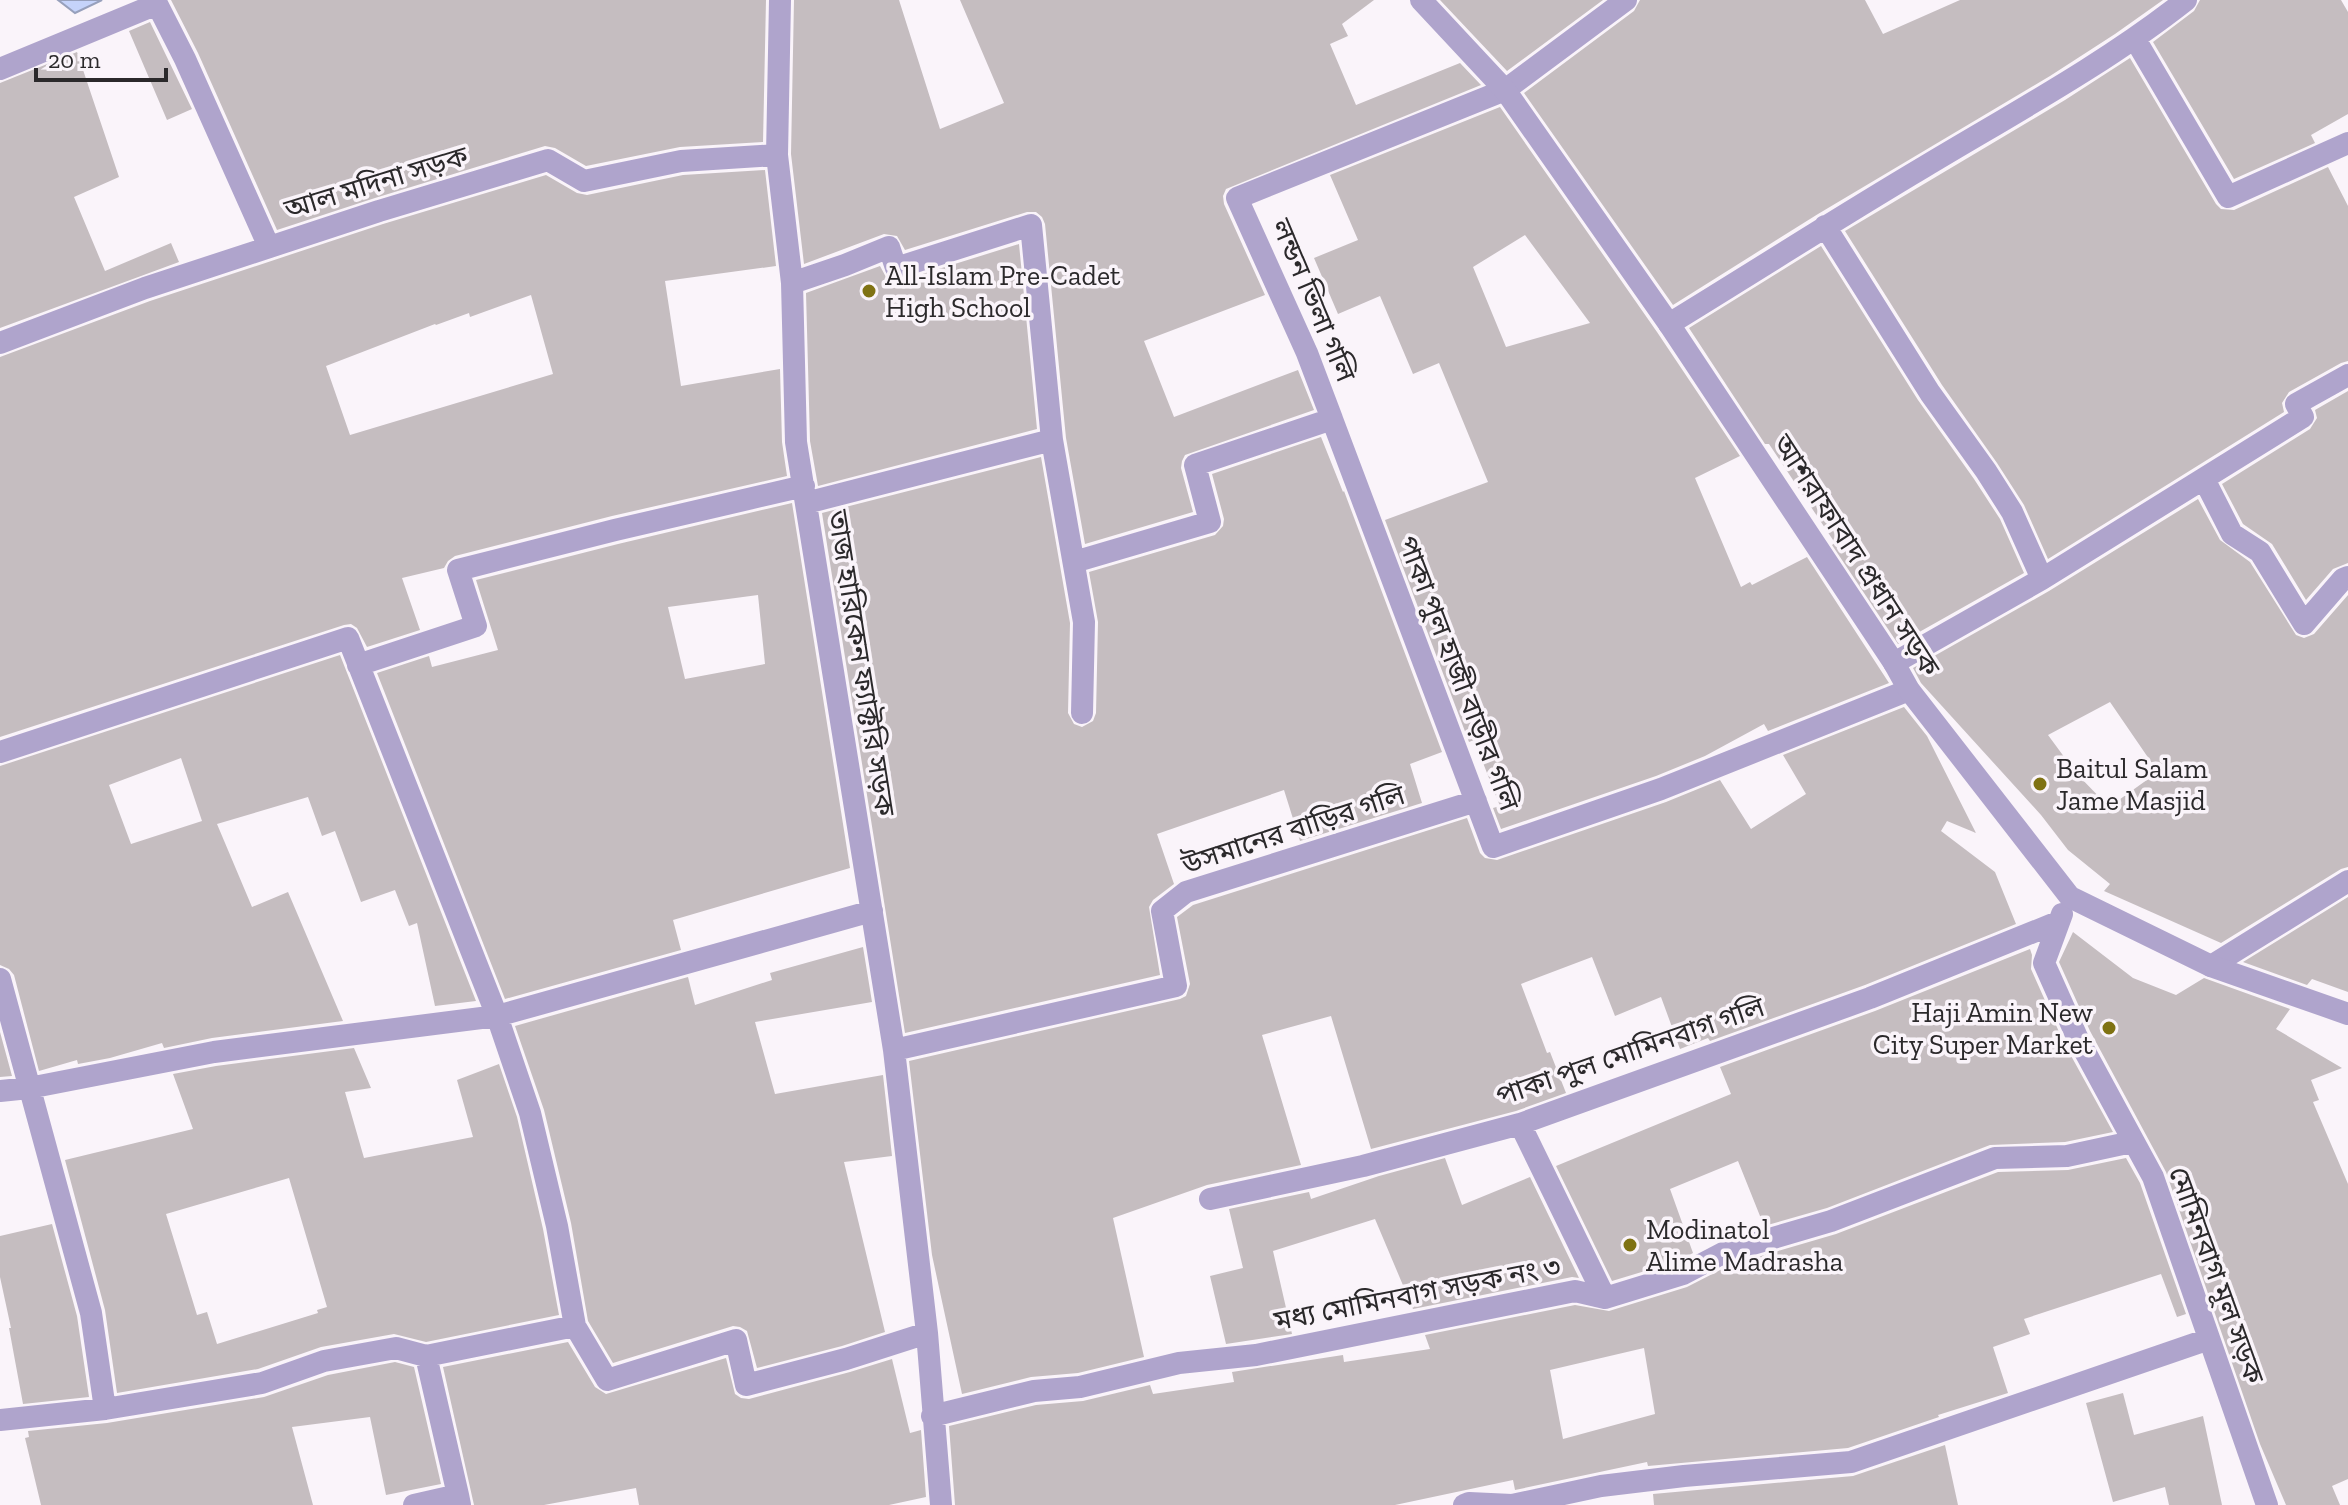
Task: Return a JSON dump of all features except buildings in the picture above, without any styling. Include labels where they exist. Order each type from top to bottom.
[{"type":"street","name":"তাজ হারিকেন ফ্যাক্টরি সড়ক","points":[[780,0],[777,155],[792,283],[796,442],[894,1050],[927,1333],[941,1505]]},
{"type":"street","name":"আশরাফাবাদ প্রধান সড়ক","points":[[1421,0],[1505,90],[1669,324],[1909,690],[2070,897],[2211,966],[2348,1014]]},
{"type":"street","points":[[1505,90],[1626,0]]},
{"type":"street","points":[[1669,324],[2135,39],[2186,0]]},
{"type":"street","points":[[0,69],[156,2],[185,59],[269,247]]},
{"type":"street","points":[[2135,39],[2228,197],[2348,143]]},
{"type":"street","name":"লন্ডন ভিলা গলি","points":[[1074,562],[1210,522],[1195,465],[1332,419],[1307,353],[1237,198],[1505,90]]},
{"type":"street","name":"আল মদিনা সড়ক","points":[[0,343],[145,288],[548,160],[584,181],[681,161],[777,155]]},
{"type":"street","points":[[792,283],[889,247],[896,268],[1031,225],[1052,440],[1084,622],[1082,713]]},
{"type":"street","points":[[1825,226],[1930,393],[2012,512],[2042,579]]},
{"type":"street","points":[[1894,663],[2042,579],[2303,417],[2296,404],[2348,375]]},
{"type":"street","name":"পাকা পুল হাজী বাড়ীর গলি","points":[[1332,419],[1493,847],[1661,789],[1909,690]]},
{"type":"street","points":[[358,665],[476,626],[458,570],[1052,440]]},
{"type":"street","points":[[2204,479],[2232,534],[2260,552],[2304,624],[2348,577]]},
{"type":"street","points":[[0,752],[348,638],[497,1016],[530,1113],[557,1226],[575,1326],[607,1380],[736,1340],[746,1385],[846,1359],[927,1333]]},
{"type":"street","name":"উসমানের বাড়ির গলি","points":[[894,1050],[1176,986],[1162,911],[1186,892],[1476,801]]},
{"type":"street","points":[[2211,966],[2348,881]]},
{"type":"street","name":"মোমিনবাগ মূল সড়ক","points":[[2070,897],[2044,963],[2077,1037],[2153,1177],[2267,1505]]},
{"type":"street","points":[[0,1091],[214,1052],[497,1016],[872,911]]},
{"type":"street","name":"পাকা পুল মোমিনবাগ গলি","points":[[1210,1199],[1363,1166],[1520,1124],[1870,998],[2058,922]]},
{"type":"street","points":[[0,979],[91,1313],[105,1409]]},
{"type":"street","points":[[1520,1124],[1605,1298]]},
{"type":"street","name":"মধ্য মোমিনবাগ সড়ক নং ৩","points":[[932,1416],[1034,1391],[1080,1387],[1179,1363],[1256,1355],[1575,1291],[1605,1298],[1683,1274],[1725,1252],[1831,1221],[1995,1158],[2067,1156],[2132,1142]]},
{"type":"street","points":[[0,1420],[105,1409],[262,1383],[324,1361],[396,1348],[426,1356],[575,1326]]},
{"type":"street","points":[[1464,1505],[1512,1505],[1601,1486],[1851,1462],[2209,1339]]},
{"type":"street","points":[[414,1505],[459,1500],[426,1356]]},
{"type":"water","points":[[58,0],[102,0],[75,13]]},
{"type":"place","name":"All-Islam Pre-Cadet High School","points":[[869,291]]},
{"type":"place","name":"Baitul Salam Jame Masjid","points":[[2040,784]]},
{"type":"place","name":"Haji Amin New City Super Market","points":[[2109,1028]]},
{"type":"place","name":"Modinatol Alime Madrasha","points":[[1630,1245]]}]
